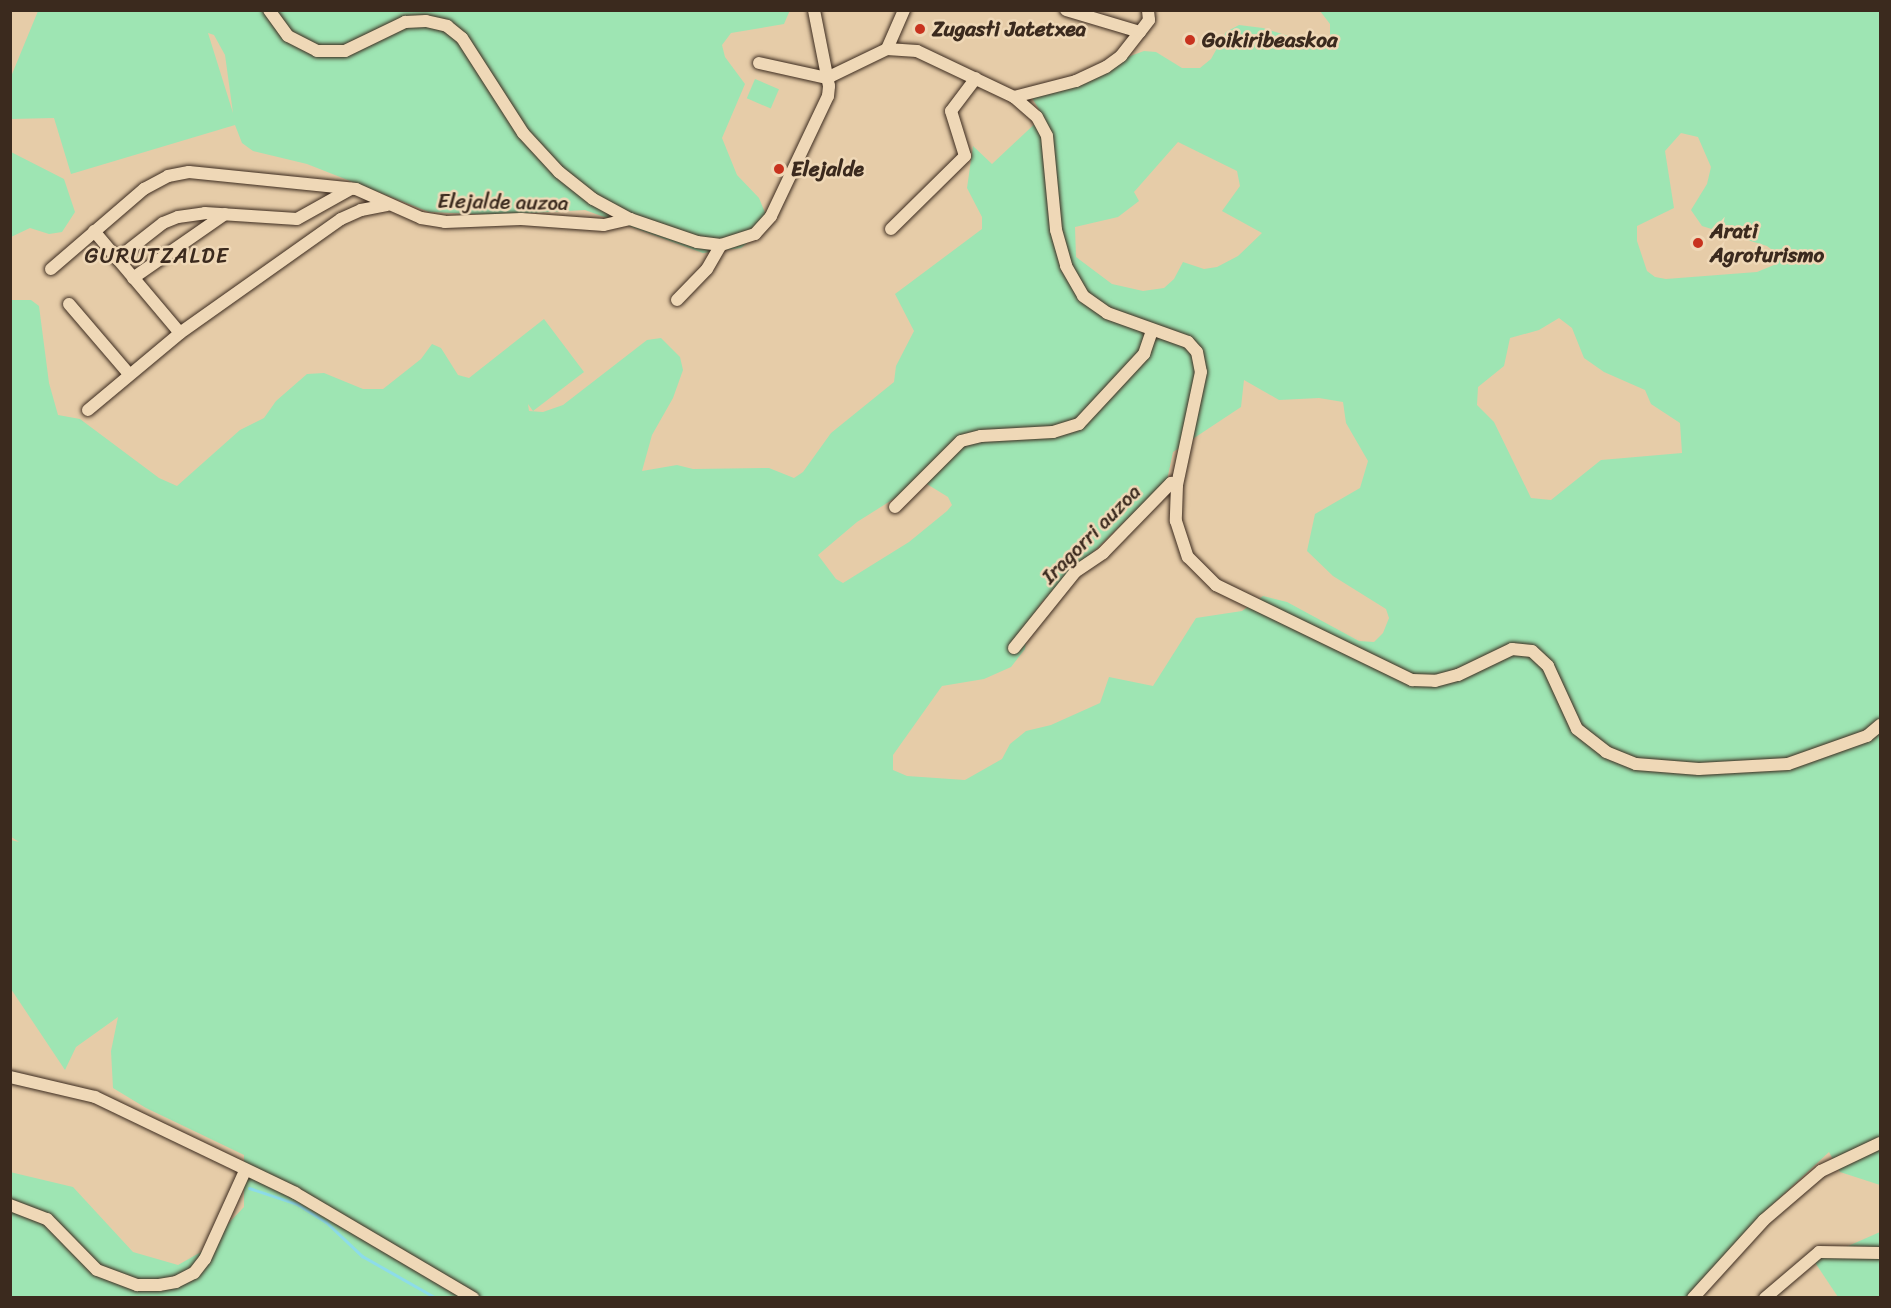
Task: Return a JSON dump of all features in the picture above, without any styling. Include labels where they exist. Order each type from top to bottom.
[{"type":"street","points":[[269,10],[288,36],[317,51],[345,51],[405,22],[426,21],[447,26],[462,38],[524,133],[559,172],[593,199],[630,219],[697,242],[721,244],[755,234],[771,216],[828,96],[827,78],[814,10]]},
{"type":"street","points":[[887,49],[904,10]]},
{"type":"street","points":[[1066,10],[1140,32]]},
{"type":"street","points":[[1014,97],[1076,81],[1106,67],[1121,56],[1149,20],[1148,10]]},
{"type":"street","points":[[759,63],[827,78],[887,49],[917,51],[1014,97],[1038,117],[1047,136],[1056,230],[1066,266],[1083,296],[1107,313],[1188,342],[1197,352],[1201,372],[1177,485],[1176,521],[1188,557],[1216,585],[1412,680],[1435,681],[1458,675],[1512,649],[1532,651],[1548,666],[1577,729],[1606,752],[1636,764],[1710,769],[1788,764],[1849,744],[1881,725]]},
{"type":"street","points":[[891,229],[965,156],[951,111],[976,78]]},
{"type":"street","name":"Elejalde auzoa","points":[[51,269],[144,189],[168,176],[189,172],[351,189],[372,195],[387,205],[421,218],[460,224],[521,219],[604,225],[630,219]]},
{"type":"street","points":[[117,259],[163,223],[191,215],[225,214],[297,219],[351,189]]},
{"type":"street","points":[[87,410],[180,333],[341,219],[361,210],[387,205]]},
{"type":"street","points":[[133,278],[225,214]]},
{"type":"street","points":[[94,231],[180,333]]},
{"type":"street","points":[[677,300],[707,269],[721,244]]},
{"type":"street","points":[[69,304],[129,374]]},
{"type":"street","points":[[895,507],[961,441],[981,436],[1053,432],[1079,424],[1144,354],[1152,331]]},
{"type":"street","name":"Iragorri auzoa","points":[[1014,648],[1075,572],[1103,554],[1172,483],[1177,485]]},
{"type":"street","points":[[10,1077],[95,1097],[245,1171],[295,1193],[473,1298]]},
{"type":"street","points":[[1693,1298],[1764,1220],[1821,1171],[1881,1143]]},
{"type":"street","points":[[10,1205],[47,1219],[97,1270],[137,1285],[159,1285],[176,1282],[194,1273],[205,1259],[245,1171]]},
{"type":"street","points":[[1764,1298],[1819,1252],[1881,1253]]},
{"type":"green space","points":[[790,10],[784,24],[731,33],[722,45],[725,57],[745,84],[722,138],[737,175],[759,198],[766,215],[756,236],[741,248],[703,253],[585,210],[496,215],[429,212],[307,164],[253,151],[242,143],[235,125],[71,174],[54,118],[11,119],[10,79],[38,11]],"holes":[[[208,33],[214,35],[225,55],[233,113]]]},
{"type":"green space","points":[[1320,11],[1880,11],[1880,1185],[1840,1172],[1829,1152],[1757,1219],[1691,1297],[11,1298],[10,1172],[73,1187],[133,1252],[178,1265],[201,1252],[244,1207],[244,1155],[146,1108],[113,1088],[111,1051],[118,1017],[76,1047],[65,1070],[11,989],[11,840],[19,842],[10,836],[11,300],[31,300],[39,306],[49,383],[58,415],[80,419],[159,478],[177,486],[240,430],[264,418],[276,401],[307,374],[324,373],[363,389],[383,389],[421,359],[432,344],[441,348],[458,375],[469,378],[544,319],[584,372],[533,411],[528,404],[529,411],[543,412],[563,405],[647,340],[661,338],[680,357],[683,370],[673,398],[652,435],[642,471],[677,465],[693,469],[769,468],[794,478],[803,472],[831,433],[894,382],[896,366],[914,331],[895,294],[982,229],[982,217],[967,188],[973,146],[992,164],[1043,116],[1029,93],[1144,51],[1156,52],[1182,68],[1200,68],[1211,59],[1226,32],[1239,25],[1263,28],[1324,47],[1330,39],[1330,24]],"holes":[[[1681,133],[1698,137],[1711,167],[1707,184],[1691,210],[1702,226],[1767,246],[1775,252],[1774,265],[1757,272],[1666,279],[1655,277],[1647,271],[1637,241],[1637,226],[1674,208],[1665,151]],[[1178,142],[1237,171],[1240,186],[1222,211],[1262,233],[1238,256],[1217,267],[1204,269],[1183,262],[1174,279],[1164,288],[1143,291],[1112,284],[1076,257],[1075,227],[1118,217],[1139,201],[1134,192]],[[1559,318],[1572,328],[1584,358],[1604,372],[1645,390],[1651,404],[1680,423],[1682,453],[1601,460],[1551,500],[1531,498],[1494,422],[1477,405],[1478,387],[1504,366],[1510,338],[1539,330]],[[1244,380],[1279,400],[1319,398],[1343,402],[1346,423],[1368,461],[1360,488],[1315,514],[1307,551],[1333,576],[1386,609],[1389,618],[1383,633],[1374,642],[1359,641],[1287,602],[1263,596],[1242,611],[1196,618],[1153,686],[1109,677],[1100,703],[1051,725],[1026,731],[1010,744],[1002,759],[965,780],[907,776],[893,770],[893,755],[942,686],[984,679],[1011,667],[1025,649],[1029,621],[1042,602],[1167,480],[1173,452],[1241,407]],[[922,481],[948,497],[952,505],[909,542],[843,583],[836,579],[818,555],[857,522]]]},
{"type":"green space","points":[[755,79],[779,89],[771,108],[747,98]]},
{"type":"green space","points":[[11,152],[64,179],[75,212],[62,232],[49,234],[30,228],[11,237]]},
{"type":"green space","points":[[1880,1232],[1880,1297],[1838,1297],[1814,1261]]},
{"type":"waterway","points":[[249,1188],[297,1204],[326,1222],[362,1256],[436,1298]]},
{"type":"place","name":"Zugasti Jatetxea","points":[[920,29]]},
{"type":"place","name":"Goikiribeaskoa","points":[[1190,40]]},
{"type":"place","name":"Elejalde","points":[[779,169]]},
{"type":"place","name":"Arati Agroturismo","points":[[1698,243]]},
{"type":"district","name":"GURUTZALDE","points":[[157,256]]}]
